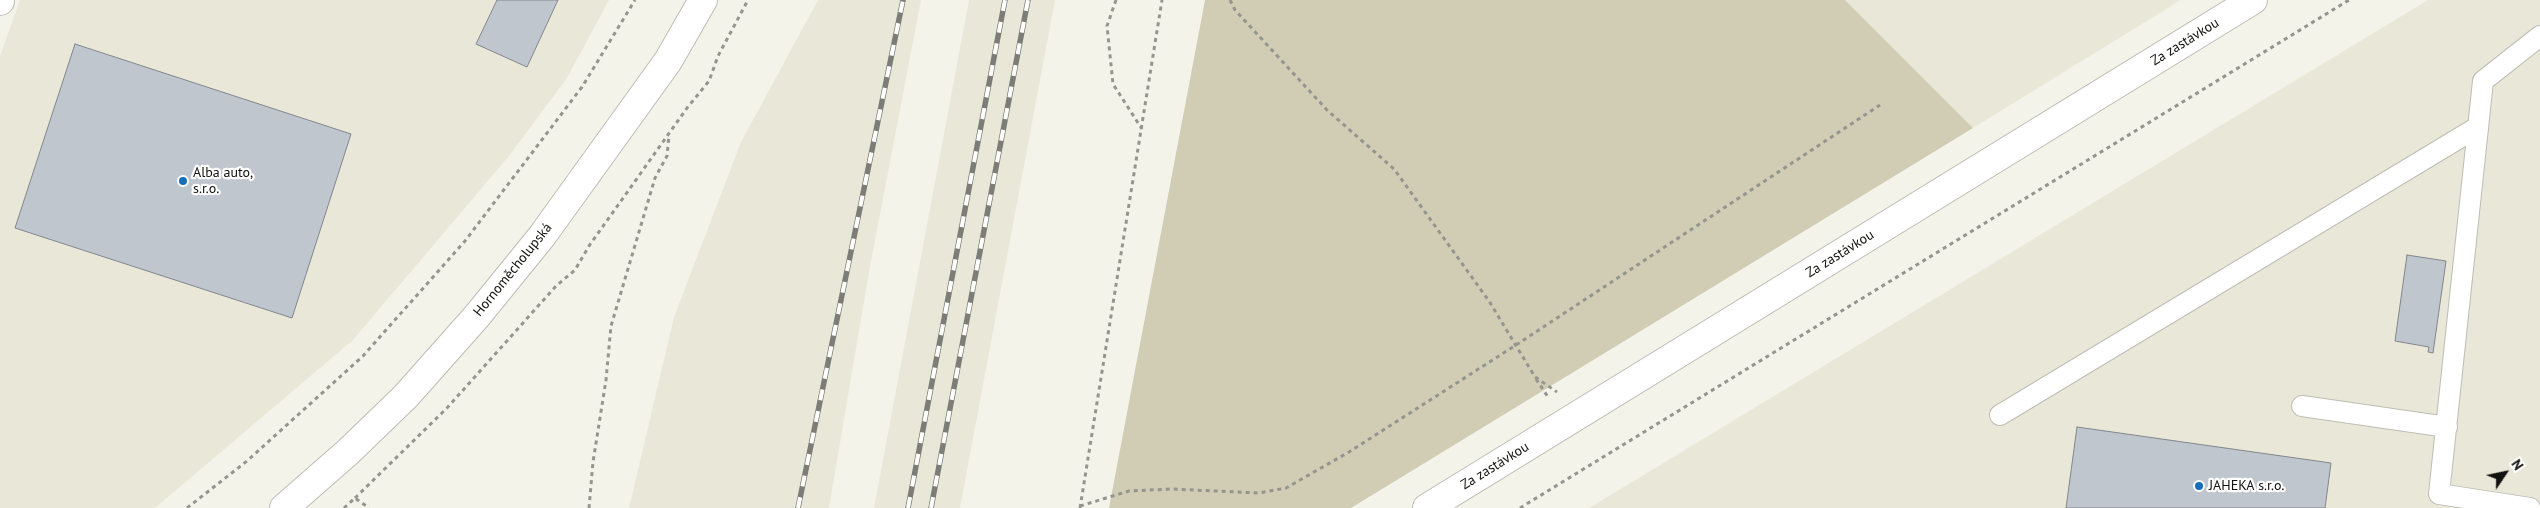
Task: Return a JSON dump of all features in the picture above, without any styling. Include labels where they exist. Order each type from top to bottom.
[{"type":"street","name":"Hornoměcholupská","points":[[284,508],[348,452],[406,396],[483,309],[542,236],[668,60],[703,0]]},
{"type":"street","name":"Za zastávkou","points":[[1427,508],[2253,0]]},
{"type":"lane","points":[[2530,508],[2439,494],[2476,128],[2483,81],[2540,36]]},
{"type":"lane","points":[[2000,415],[2476,128]]},
{"type":"lane","points":[[2302,406],[2447,427]]},
{"type":"path","points":[[187,508],[247,460],[363,356],[465,241],[582,88],[635,0]]},
{"type":"path","points":[[1116,0],[1107,26],[1113,84],[1142,129]]},
{"type":"path","points":[[1162,0],[1080,507],[1129,491],[1171,489],[1259,493],[1286,488],[1349,452],[1516,345],[1880,105]]},
{"type":"path","points":[[1230,0],[1235,10],[1301,84],[1327,110],[1394,169],[1489,301],[1535,377],[1584,411]]},
{"type":"path","points":[[1520,508],[2349,0]]},
{"type":"path","points":[[589,508],[593,462],[606,380],[610,326],[655,178],[667,156],[669,133]]},
{"type":"path","points":[[344,508],[355,498],[369,508]]},
{"type":"shaded area","points":[[20,0],[609,0],[567,78],[509,156],[353,340],[155,508],[0,508],[0,56]]},
{"type":"shaded area","points":[[818,0],[921,0],[869,272],[829,508],[629,508],[674,317],[741,142]]},
{"type":"shaded area","points":[[969,0],[1055,0],[960,508],[874,508]]},
{"type":"shaded area","points":[[1205,0],[1845,0],[1973,128],[1351,508],[1109,508]]},
{"type":"shaded area","points":[[1845,0],[2181,0],[1973,128]]},
{"type":"shaded area","points":[[2428,0],[2540,0],[2540,508],[1589,508]]},
{"type":"building","points":[[497,0],[558,0],[527,67],[476,44]]},
{"type":"building","name":"Alba auto, s.r.o.","points":[[75,44],[351,134],[292,318],[15,228]]},
{"type":"building","points":[[2407,255],[2446,261],[2433,353],[2428,352],[2429,347],[2395,341]]},
{"type":"building","name":"JAHEKA s.r.o.","points":[[2077,427],[2331,463],[2325,508],[2066,508]]},
{"type":"railway","points":[[798,508],[903,0]]},
{"type":"railway","points":[[908,508],[1005,0]]},
{"type":"railway","points":[[931,508],[1028,0]]},
{"type":"place","name":"Alba auto, s.r.o.","points":[[183,181]]},
{"type":"place","name":"JAHEKA s.r.o.","points":[[2199,486]]}]
